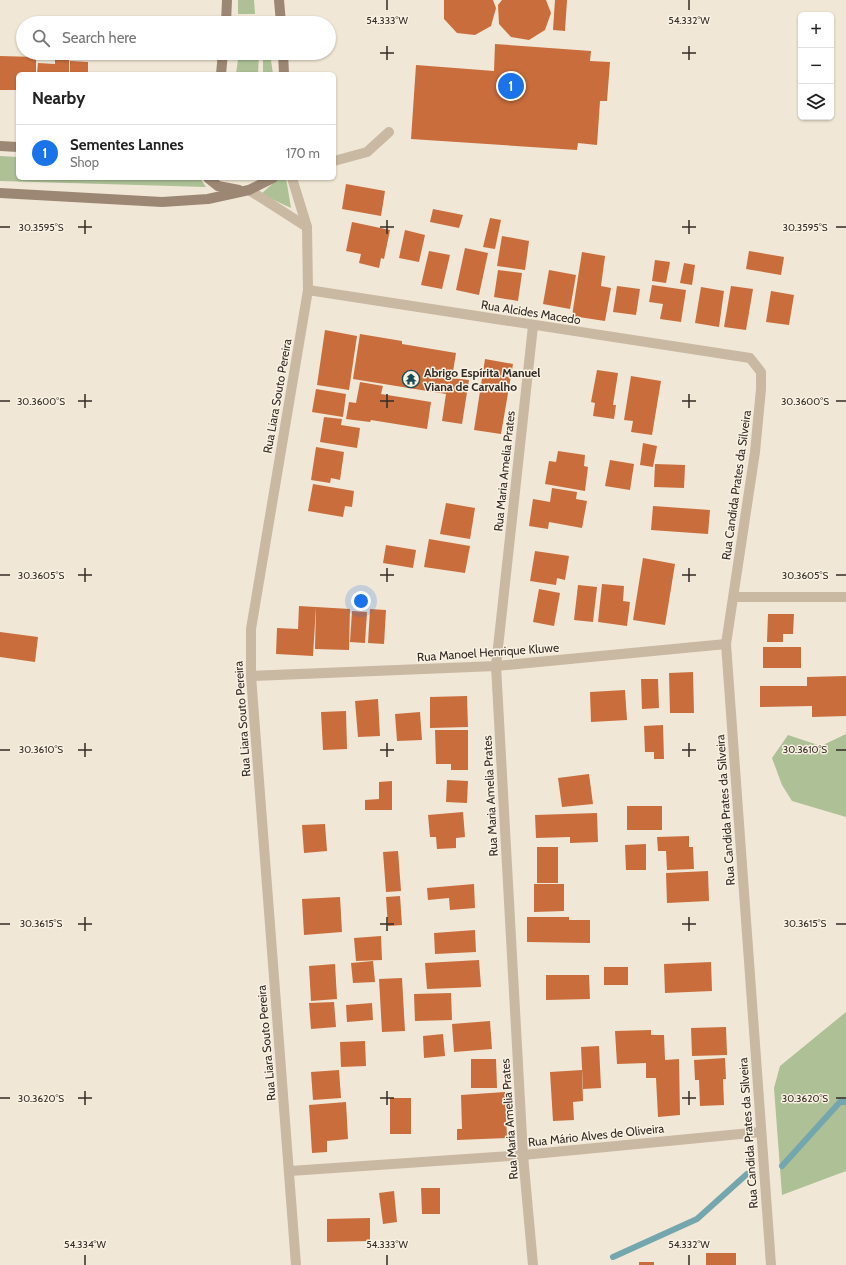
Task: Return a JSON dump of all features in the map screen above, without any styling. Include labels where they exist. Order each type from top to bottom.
[{"type":"main road","points":[[226,0],[226,16]]},
{"type":"main road","points":[[279,0],[280,16]]},
{"type":"main road","points":[[221,72],[222,60]]},
{"type":"main road","points":[[283,60],[284,72]]},
{"type":"main road","points":[[0,146],[16,147]]},
{"type":"main road","points":[[210,180],[218,186],[233,190],[249,190]]},
{"type":"main road","points":[[0,194],[162,202],[208,200],[249,190],[269,180]]},
{"type":"street","points":[[336,160],[367,152],[389,132]]},
{"type":"street","name":"Rua Liara Souto Pereira","points":[[293,180],[308,227],[308,290],[251,629],[251,676],[296,1265]]},
{"type":"street","points":[[249,190],[308,227]]},
{"type":"street","name":"Rua Alcides Macedo","points":[[308,290],[533,326],[750,358]]},
{"type":"street","name":"Rua Maria Amelia Prates","points":[[533,326],[496,666],[523,1155],[534,1265]]},
{"type":"street","name":"Rua Candida Prates da Silveira","points":[[750,358],[761,372],[761,389],[755,452],[726,644],[771,1265]]},
{"type":"street","points":[[734,597],[846,597]]},
{"type":"street","name":"Rua Manoel Henrique Kluwe","points":[[251,676],[496,666],[726,644]]},
{"type":"street","name":"Rua Mário Alves de Oliveira","points":[[290,1171],[523,1155],[761,1132]]},
{"type":"green space","points":[[238,0],[254,0],[255,14],[238,14]]},
{"type":"green space","points":[[238,60],[259,60],[258,72],[236,72]]},
{"type":"green space","points":[[263,60],[271,60],[273,72],[263,72]]},
{"type":"green space","points":[[0,156],[16,157],[16,180],[201,180],[206,187],[0,181]]},
{"type":"green space","points":[[277,180],[286,180],[291,208],[261,194]]},
{"type":"green space","points":[[846,734],[846,817],[792,801],[782,785],[772,758],[788,735],[821,746]]},
{"type":"green space","points":[[846,1012],[846,1171],[782,1195],[774,1088],[780,1066]]},
{"type":"building","points":[[444,0],[493,0],[496,8],[491,26],[475,35],[457,33],[444,19]]},
{"type":"building","points":[[502,0],[546,0],[551,13],[545,30],[529,40],[511,37],[499,24],[498,5]]},
{"type":"building","points":[[555,0],[567,0],[565,31],[553,30]]},
{"type":"building","points":[[495,44],[591,51],[590,61],[610,62],[607,101],[600,101],[597,145],[578,143],[577,150],[411,139],[416,65],[494,71]]},
{"type":"building","points":[[0,56],[16,56],[16,60],[36,60],[36,72],[16,72],[16,90],[0,90]]},
{"type":"building","points":[[55,60],[69,60],[69,72],[37,72],[38,63],[55,64]]},
{"type":"building","points":[[70,61],[88,62],[88,72],[70,72]]},
{"type":"building","points":[[346,184],[385,191],[381,216],[342,209]]},
{"type":"building","points":[[433,209],[463,215],[459,228],[430,222]]},
{"type":"building","points":[[490,218],[501,220],[495,249],[483,247]]},
{"type":"building","points":[[352,222],[390,230],[384,259],[381,258],[379,268],[359,263],[361,254],[346,251]]},
{"type":"building","points":[[405,230],[425,235],[419,262],[399,258]]},
{"type":"building","points":[[502,236],[529,241],[525,270],[497,266]]},
{"type":"building","points":[[465,248],[488,253],[479,295],[456,290]]},
{"type":"building","points":[[429,251],[450,255],[442,289],[421,285]]},
{"type":"building","points":[[749,251],[784,257],[781,275],[746,269]]},
{"type":"building","points":[[582,252],[605,256],[601,286],[611,288],[605,321],[572,316]]},
{"type":"building","points":[[655,260],[670,262],[666,283],[652,281]]},
{"type":"building","points":[[684,263],[695,265],[692,285],[680,283]]},
{"type":"building","points":[[498,270],[522,273],[518,301],[494,297]]},
{"type":"building","points":[[549,270],[576,275],[570,309],[543,304]]},
{"type":"building","points":[[652,285],[686,290],[681,322],[660,319],[663,304],[649,302]]},
{"type":"building","points":[[617,286],[640,289],[636,315],[613,312]]},
{"type":"building","points":[[731,286],[753,289],[746,330],[724,327]]},
{"type":"building","points":[[701,287],[724,291],[719,327],[695,323]]},
{"type":"building","points":[[771,291],[794,295],[789,325],[766,322]]},
{"type":"building","points":[[325,330],[357,336],[349,390],[317,385]]},
{"type":"building","name":"Abrigo Espírita Manuel Viana de Carvalho","points":[[360,334],[402,341],[402,344],[456,353],[452,378],[469,380],[462,424],[442,421],[446,394],[353,379]]},
{"type":"building","points":[[485,359],[513,364],[501,434],[474,430]]},
{"type":"building","points":[[597,370],[618,373],[613,405],[616,405],[614,419],[593,416],[595,403],[591,402]]},
{"type":"building","points":[[631,376],[661,381],[652,435],[631,432],[633,421],[624,420]]},
{"type":"building","points":[[360,382],[383,386],[381,394],[431,402],[427,429],[371,420],[370,422],[346,419],[349,402],[356,403]]},
{"type":"building","points":[[316,389],[346,394],[343,417],[312,412]]},
{"type":"building","points":[[324,417],[342,419],[341,425],[360,428],[357,448],[320,442]]},
{"type":"building","points":[[643,443],[657,446],[653,467],[640,465]]},
{"type":"building","points":[[316,447],[344,452],[340,480],[331,478],[330,483],[311,480]]},
{"type":"building","points":[[558,451],[585,455],[584,466],[588,467],[585,491],[545,484],[549,461],[556,462]]},
{"type":"building","points":[[610,460],[634,464],[630,490],[605,486]]},
{"type":"building","points":[[655,464],[685,465],[684,488],[654,487]]},
{"type":"building","points":[[313,484],[354,491],[352,507],[345,506],[343,517],[308,511]]},
{"type":"building","points":[[552,488],[577,492],[576,499],[587,501],[582,528],[549,522],[548,529],[529,526],[533,499],[550,502]]},
{"type":"building","points":[[446,503],[475,508],[470,539],[440,534]]},
{"type":"building","points":[[653,506],[710,510],[708,534],[651,530]]},
{"type":"building","points":[[429,539],[470,546],[465,573],[424,567]]},
{"type":"building","points":[[386,545],[416,550],[413,568],[383,563]]},
{"type":"building","points":[[535,551],[569,556],[565,580],[557,578],[556,585],[530,581]]},
{"type":"building","points":[[643,558],[675,564],[665,625],[633,620]]},
{"type":"building","points":[[602,584],[624,586],[623,601],[630,602],[627,626],[598,622]]},
{"type":"building","points":[[578,585],[597,587],[593,622],[574,620]]},
{"type":"building","points":[[539,589],[560,593],[554,626],[533,622]]},
{"type":"building","points":[[299,606],[316,607],[313,656],[276,654],[277,628],[298,629]]},
{"type":"building","points":[[316,607],[350,609],[349,650],[315,649]]},
{"type":"building","points":[[370,609],[386,610],[384,644],[368,643]]},
{"type":"building","points":[[352,611],[367,612],[365,643],[350,642]]},
{"type":"building","points":[[768,614],[794,614],[793,634],[783,634],[783,642],[767,642]]},
{"type":"building","points":[[0,632],[38,637],[35,662],[0,657]]},
{"type":"building","points":[[763,647],[801,647],[801,668],[763,668]]},
{"type":"building","points":[[693,672],[694,713],[670,713],[669,673]]},
{"type":"building","points":[[846,676],[846,716],[812,717],[812,706],[760,707],[760,686],[807,686],[807,677]]},
{"type":"building","points":[[641,679],[658,679],[659,708],[642,709]]},
{"type":"building","points":[[625,690],[627,720],[591,722],[590,692]]},
{"type":"building","points":[[467,696],[468,727],[430,728],[430,697]]},
{"type":"building","points":[[378,699],[380,736],[358,737],[355,701]]},
{"type":"building","points":[[346,711],[347,749],[323,750],[321,712]]},
{"type":"building","points":[[420,712],[422,740],[397,741],[395,714]]},
{"type":"building","points":[[663,725],[664,759],[654,759],[654,752],[645,752],[644,726]]},
{"type":"building","points":[[435,730],[468,730],[468,770],[451,770],[451,764],[436,764]]},
{"type":"building","points":[[589,774],[593,804],[562,807],[558,778]]},
{"type":"building","points":[[447,780],[468,781],[467,803],[446,802]]},
{"type":"building","points":[[392,781],[392,810],[365,810],[365,800],[379,799],[379,782]]},
{"type":"building","points":[[627,806],[662,806],[662,830],[627,830]]},
{"type":"building","points":[[463,812],[465,837],[456,838],[456,848],[437,849],[436,837],[430,837],[428,815]]},
{"type":"building","points":[[597,813],[598,842],[570,843],[570,837],[536,838],[535,815]]},
{"type":"building","points":[[325,824],[327,851],[304,853],[302,825]]},
{"type":"building","points":[[689,836],[689,847],[693,847],[694,869],[667,870],[666,851],[658,851],[657,837]]},
{"type":"building","points":[[646,844],[646,870],[626,870],[625,845]]},
{"type":"building","points":[[537,847],[558,847],[558,883],[537,883]]},
{"type":"building","points":[[398,851],[401,891],[386,892],[383,852]]},
{"type":"building","points":[[708,871],[709,901],[667,903],[666,873]]},
{"type":"building","points":[[474,884],[475,908],[450,910],[449,898],[428,900],[427,888]]},
{"type":"building","points":[[534,884],[564,884],[564,911],[534,912]]},
{"type":"building","points":[[400,896],[402,925],[388,926],[386,897]]},
{"type":"building","points":[[340,897],[342,932],[304,935],[302,899]]},
{"type":"building","points":[[527,917],[569,917],[569,920],[590,920],[590,943],[527,942]]},
{"type":"building","points":[[475,930],[476,952],[435,954],[434,933]]},
{"type":"building","points":[[381,936],[382,960],[356,961],[354,938]]},
{"type":"building","points":[[479,960],[481,987],[427,989],[425,963]]},
{"type":"building","points":[[373,961],[375,982],[353,983],[351,963]]},
{"type":"building","points":[[711,962],[712,991],[665,993],[664,964]]},
{"type":"building","points":[[335,964],[337,999],[311,1001],[309,966]]},
{"type":"building","points":[[604,967],[628,967],[628,985],[604,985]]},
{"type":"building","points":[[546,975],[589,975],[590,999],[546,1000]]},
{"type":"building","points":[[402,978],[405,1031],[382,1032],[379,979]]},
{"type":"building","points":[[451,993],[452,1020],[415,1021],[414,994]]},
{"type":"building","points":[[334,1002],[336,1027],[311,1029],[309,1003]]},
{"type":"building","points":[[372,1003],[373,1020],[347,1022],[346,1005]]},
{"type":"building","points":[[490,1021],[492,1049],[454,1052],[452,1024]]},
{"type":"building","points":[[726,1027],[727,1055],[692,1056],[691,1028]]},
{"type":"building","points":[[651,1030],[651,1035],[664,1035],[665,1060],[679,1059],[680,1115],[658,1117],[656,1078],[646,1078],[646,1063],[617,1064],[615,1031]]},
{"type":"building","points":[[443,1034],[445,1056],[424,1058],[423,1036]]},
{"type":"building","points":[[365,1041],[366,1066],[341,1067],[340,1042]]},
{"type":"building","points":[[599,1046],[601,1088],[583,1089],[581,1047]]},
{"type":"building","points":[[725,1058],[726,1079],[723,1079],[724,1105],[700,1106],[699,1080],[695,1080],[694,1060]]},
{"type":"building","points":[[471,1059],[496,1059],[497,1088],[471,1088]]},
{"type":"building","points":[[339,1070],[341,1098],[313,1100],[311,1072]]},
{"type":"building","points":[[582,1070],[583,1101],[573,1102],[574,1120],[553,1121],[550,1072]]},
{"type":"building","points":[[505,1092],[507,1138],[457,1140],[457,1129],[462,1129],[461,1095]]},
{"type":"building","points":[[390,1098],[411,1098],[411,1134],[390,1134]]},
{"type":"building","points":[[346,1102],[348,1139],[327,1141],[327,1152],[312,1153],[309,1105]]},
{"type":"building","points":[[421,1188],[440,1188],[440,1214],[422,1214]]},
{"type":"building","points":[[394,1191],[397,1222],[383,1224],[379,1193]]},
{"type":"building","points":[[370,1218],[370,1241],[327,1242],[327,1219]]},
{"type":"building","points":[[706,1253],[736,1253],[736,1265],[706,1265]]},
{"type":"building","points":[[639,1262],[654,1262],[654,1265],[639,1265]]},
{"type":"waterway","points":[[782,1166],[840,1102],[846,1102]]},
{"type":"waterway","points":[[613,1257],[697,1219],[747,1174]]},
{"type":"place","name":"Sementes Lannes","points":[[511,86]]},
{"type":"place","name":"Abrigo Espírita Manuel Viana de Carvalho","points":[[411,379]]}]
